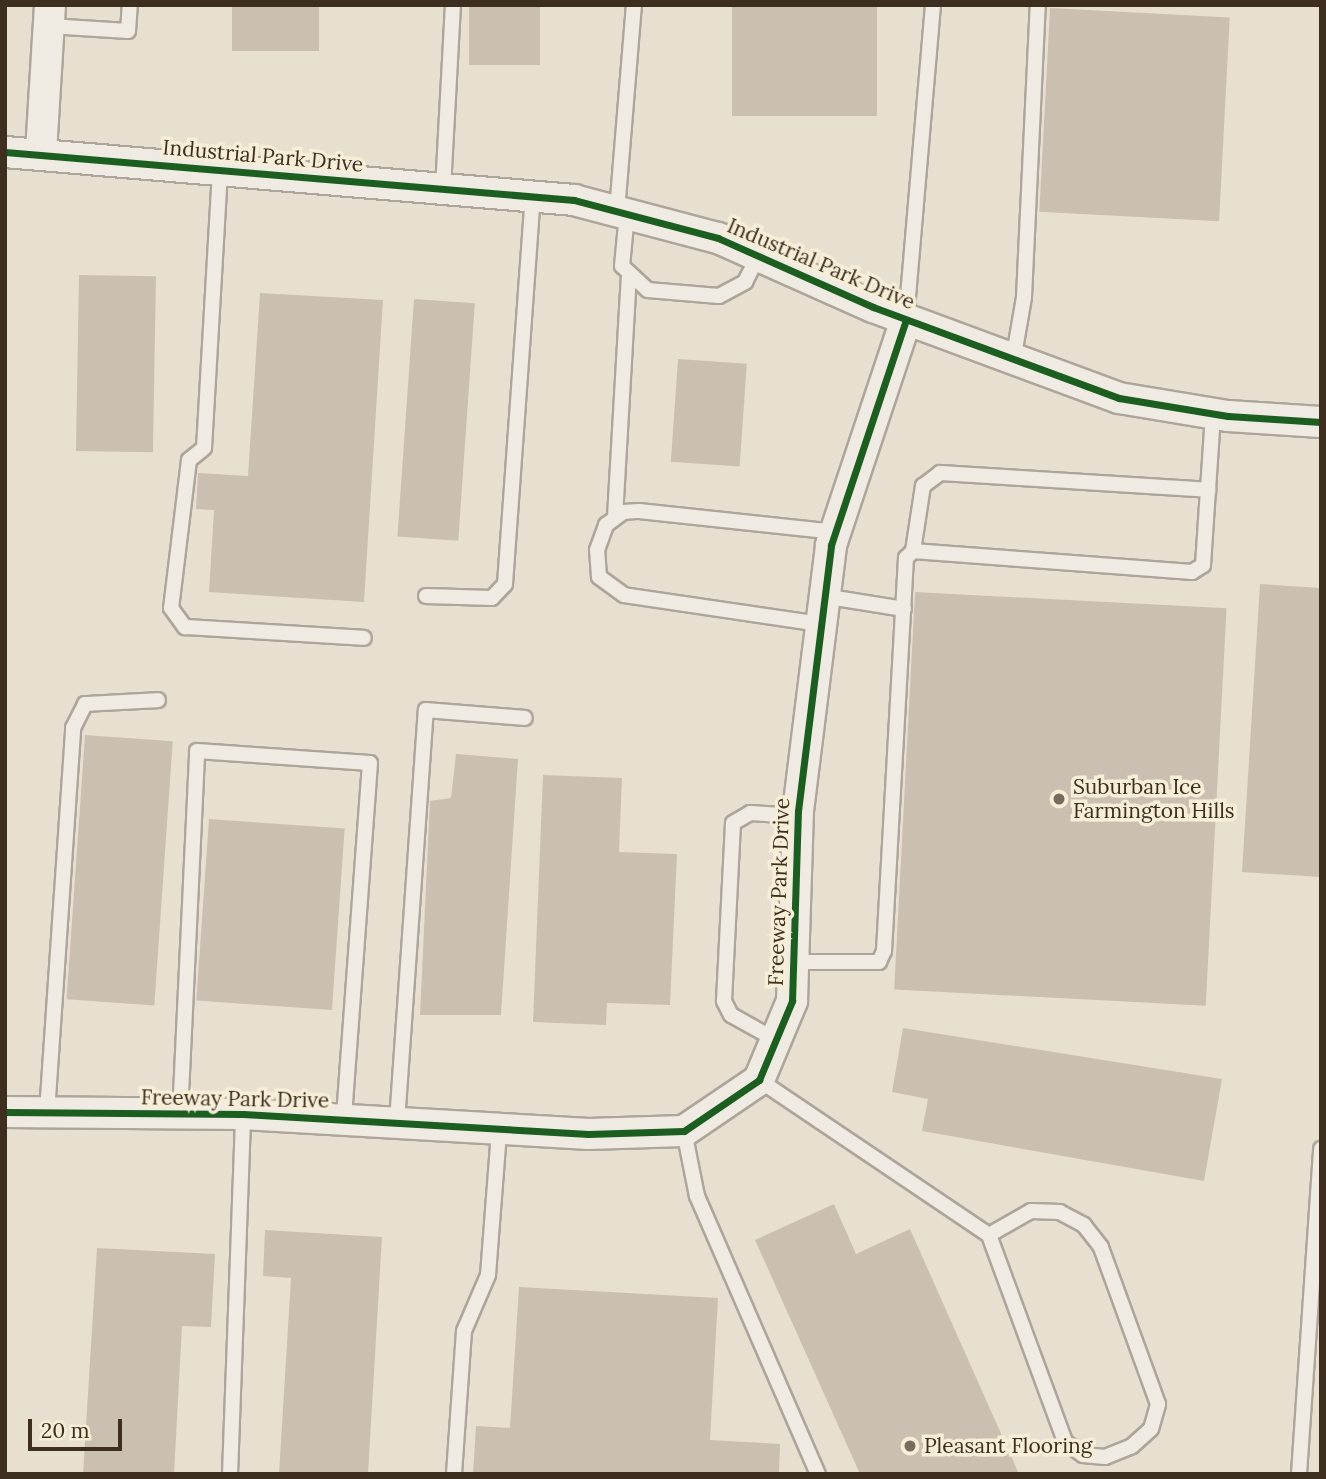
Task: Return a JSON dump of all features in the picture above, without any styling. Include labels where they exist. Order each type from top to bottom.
[{"type":"street","points":[[41,152],[49,16]]},
{"type":"street","name":"Industrial Park Drive","points":[[5,152],[41,152],[220,171],[533,197],[622,213],[758,256],[906,320],[1013,362],[1119,398],[1213,414],[1321,422]]},
{"type":"street","name":"Freeway Park Drive","points":[[759,1080],[792,1001],[798,816],[821,610],[836,532],[906,320]]},
{"type":"street","points":[[684,1131],[759,1080]]},
{"type":"street","name":"Freeway Park Drive","points":[[5,1112],[243,1114],[397,1122],[499,1132],[684,1131]]},
{"type":"lane","points":[[49,16],[128,31],[130,5]]},
{"type":"lane","points":[[443,189],[453,5]]},
{"type":"lane","points":[[634,5],[621,255],[629,277],[615,517],[597,550],[599,577],[611,590],[661,604],[821,610],[904,609]]},
{"type":"lane","points":[[906,320],[933,5]]},
{"type":"lane","points":[[1013,362],[1024,297],[1038,5]]},
{"type":"lane","points":[[220,171],[204,447],[189,460],[171,608],[185,627],[364,638]]},
{"type":"lane","points":[[426,596],[492,598],[505,584],[533,197]]},
{"type":"lane","points":[[629,277],[665,294],[719,296],[745,282],[758,256]]},
{"type":"lane","points":[[913,551],[1192,572],[1203,565],[1213,414]]},
{"type":"lane","points":[[793,962],[879,962],[884,951],[906,558],[913,551],[923,486],[940,473],[1208,490]]},
{"type":"lane","points":[[615,517],[663,512],[836,532]]},
{"type":"lane","points":[[47,1113],[73,728],[85,704],[158,701]]},
{"type":"lane","points":[[397,1122],[426,710],[525,718]]},
{"type":"lane","points":[[180,1115],[197,751],[370,763],[344,1119]]},
{"type":"lane","points":[[776,1040],[731,1015],[724,1001],[733,823],[750,813],[798,816]]},
{"type":"lane","points":[[759,1080],[989,1235],[1065,1442],[1083,1455],[1105,1457],[1132,1446],[1151,1429],[1158,1404],[1101,1248],[1084,1225],[1060,1212],[1031,1211],[989,1235]]},
{"type":"lane","points":[[230,1474],[243,1114]]},
{"type":"lane","points":[[684,1131],[697,1195],[818,1474]]},
{"type":"lane","points":[[454,1474],[464,1331],[488,1275],[499,1132]]},
{"type":"lane","points":[[1299,1474],[1321,1149]]},
{"type":"building","points":[[232,5],[319,5],[319,51],[232,51]]},
{"type":"building","points":[[469,5],[540,5],[540,65],[469,65]]},
{"type":"building","points":[[732,5],[877,5],[877,116],[732,116]]},
{"type":"building","points":[[1050,8],[1230,17],[1219,221],[1039,212]]},
{"type":"building","points":[[79,275],[156,276],[153,452],[76,451]]},
{"type":"building","points":[[260,293],[383,300],[364,602],[209,592],[214,510],[196,509],[198,473],[248,476]]},
{"type":"building","points":[[414,299],[475,303],[458,541],[397,536]]},
{"type":"building","points":[[678,359],[747,364],[740,467],[671,462]]},
{"type":"building","points":[[1260,584],[1321,588],[1321,877],[1242,872]]},
{"type":"building","name":"Suburban Ice Farmington Hills","points":[[915,592],[1227,608],[1206,1006],[894,989]]},
{"type":"building","points":[[85,735],[173,741],[154,1005],[67,999]]},
{"type":"building","points":[[456,754],[518,759],[501,1015],[420,1015],[430,801],[451,798]]},
{"type":"building","points":[[543,775],[622,778],[619,852],[677,854],[670,1005],[607,1003],[606,1025],[533,1022]]},
{"type":"building","points":[[209,819],[345,828],[332,1010],[196,1001]]},
{"type":"building","points":[[903,1028],[1222,1079],[1204,1181],[922,1131],[928,1099],[892,1092]]},
{"type":"building","points":[[834,1204],[856,1254],[910,1229],[1019,1474],[860,1474],[755,1240]]},
{"type":"building","points":[[265,1230],[382,1237],[368,1474],[279,1474],[291,1278],[263,1276]]},
{"type":"building","points":[[97,1248],[215,1254],[211,1327],[182,1326],[174,1474],[83,1474]]},
{"type":"building","points":[[519,1287],[718,1298],[710,1440],[780,1444],[779,1474],[473,1474],[476,1426],[510,1428]]},
{"type":"cycle path","points":[[5,152],[574,200],[718,238],[873,307],[1119,398],[1228,416],[1321,422]]},
{"type":"cycle path","points":[[5,1112],[243,1114],[588,1134],[684,1131],[759,1080],[792,1001],[798,811],[831,545],[906,320]]},
{"type":"place","name":"Suburban Ice Farmington Hills","points":[[1059,799]]},
{"type":"place","name":"Pleasant Flooring","points":[[910,1446]]}]
